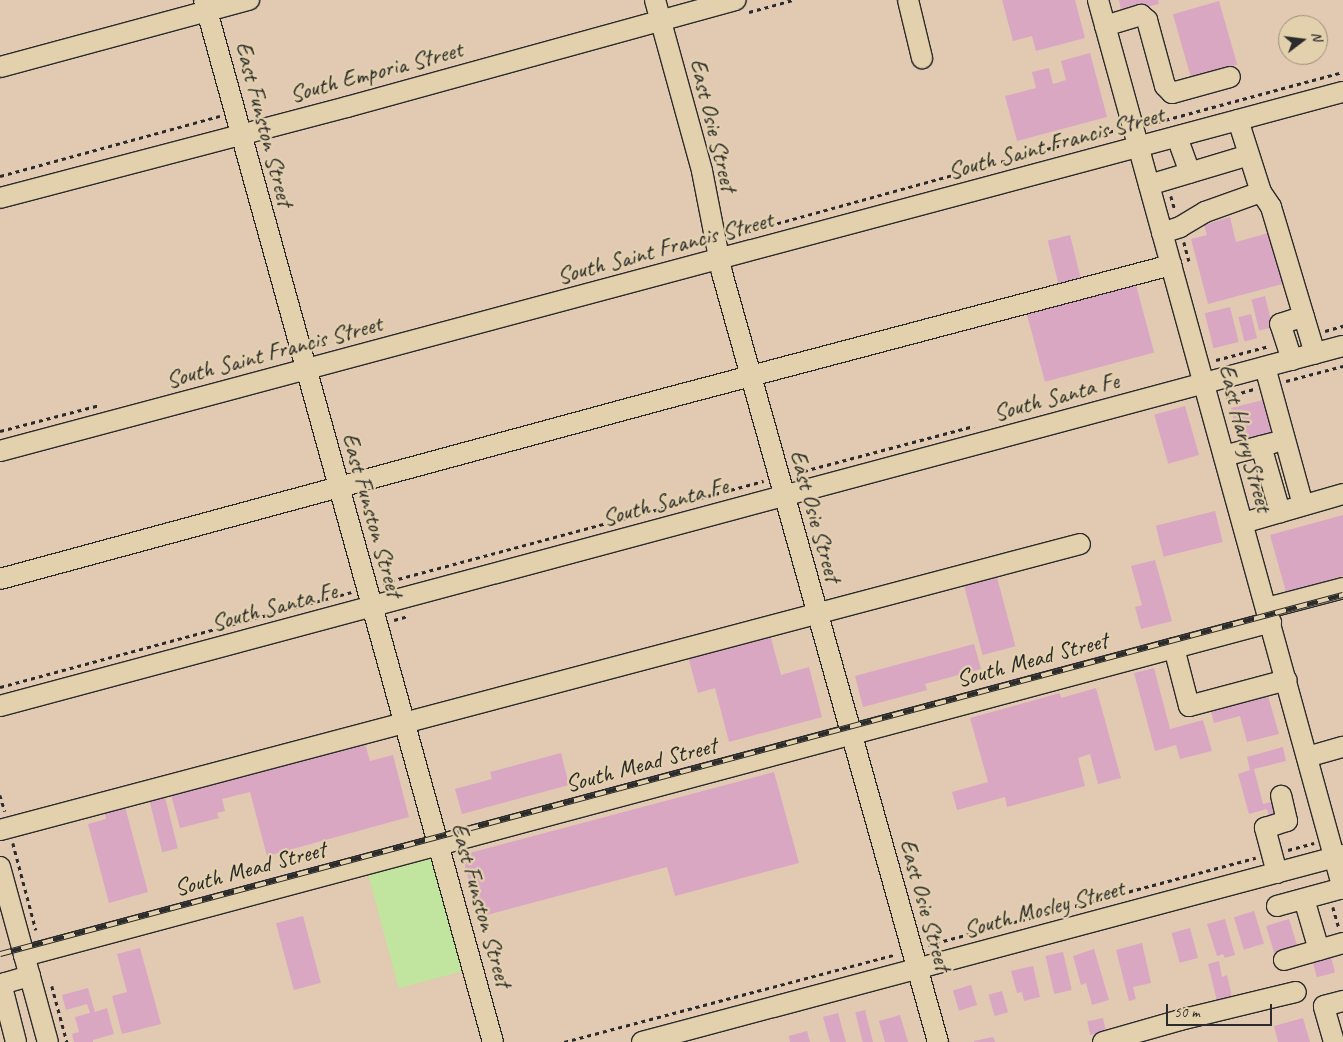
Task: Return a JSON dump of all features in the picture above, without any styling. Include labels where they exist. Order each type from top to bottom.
[{"type":"street","points":[[0,67],[205,5],[249,0]]},
{"type":"street","name":"East Osie Street","points":[[655,0],[702,171],[716,250],[750,376],[938,1042]]},
{"type":"street","name":"South Emporia Street","points":[[0,198],[241,135],[736,0]]},
{"type":"street","points":[[908,0],[922,58]]},
{"type":"street","name":"East Harry Street","points":[[1098,0],[1307,757],[1339,856],[1343,888]]},
{"type":"street","name":"East Funston Street","points":[[205,5],[493,1042]]},
{"type":"street","points":[[1105,26],[1141,15],[1146,20],[1165,86],[1172,93],[1230,77]]},
{"type":"street","name":"South Saint Francis Street","points":[[0,451],[305,370],[716,250],[1138,147],[1343,92]]},
{"type":"street","points":[[1238,120],[1261,192],[1271,207],[1315,354]]},
{"type":"street","points":[[1177,136],[1190,173]]},
{"type":"street","points":[[1149,185],[1249,155]]},
{"type":"street","points":[[1162,233],[1180,227],[1205,212],[1261,192]]},
{"type":"street","points":[[0,579],[750,376],[1171,265]]},
{"type":"street","points":[[1292,360],[1280,324],[1304,316]]},
{"type":"street","name":"South Santa Fe","points":[[0,706],[369,597],[783,496],[1343,346]]},
{"type":"street","points":[[1265,367],[1303,505]]},
{"type":"street","points":[[1224,456],[1285,440]]},
{"type":"street","points":[[1261,446],[1280,512]]},
{"type":"street","points":[[1243,523],[1343,494]]},
{"type":"street","points":[[5,829],[404,724],[816,612],[1080,544]]},
{"type":"street","name":"South Mead Street","points":[[33,954],[1174,648],[1343,588]]},
{"type":"street","points":[[1174,648],[1189,706],[1287,680]]},
{"type":"street","points":[[1307,757],[1343,747]]},
{"type":"street","points":[[1274,863],[1265,828],[1287,822],[1281,796]]},
{"type":"street","name":"South Mosley Street","points":[[642,1042],[914,959],[1274,863],[1339,856]]},
{"type":"street","points":[[0,867],[6,913],[33,954],[30,976],[48,1042]]},
{"type":"street","points":[[1277,906],[1343,888]]},
{"type":"street","points":[[1304,898],[1319,950]]},
{"type":"street","points":[[1284,960],[1343,944]]},
{"type":"street","points":[[16,1042],[2,987],[5,984],[30,976]]},
{"type":"street","points":[[1103,1042],[1180,1020],[1296,992]]},
{"type":"street","points":[[1334,1042],[1324,1006],[1343,1001]]},
{"type":"path","points":[[1150,124],[1343,72]]},
{"type":"path","points":[[0,176],[225,115]]},
{"type":"path","points":[[716,250],[1117,130]]},
{"type":"path","points":[[0,431],[105,404]]},
{"type":"path","points":[[0,687],[369,597],[778,477],[976,425]]},
{"type":"path","points":[[0,795],[5,829],[33,954]]},
{"type":"path","points":[[564,1042],[914,959],[1274,863],[1315,842]]},
{"type":"path","points":[[50,978],[67,1042]]},
{"type":"green space","points":[[433,858],[463,971],[399,988],[368,875]]},
{"type":"building","points":[[1002,0],[1075,0],[1085,38],[1036,51],[1032,36],[1013,41]]},
{"type":"building","points":[[1119,0],[1158,0],[1159,4],[1122,13]]},
{"type":"building","points":[[1219,1],[1237,64],[1191,78],[1173,14]]},
{"type":"building","points":[[1090,53],[1107,117],[1017,141],[1005,96],[1036,88],[1032,72],[1049,68],[1053,84],[1066,80],[1061,61]]},
{"type":"building","points":[[1230,217],[1236,242],[1272,232],[1286,283],[1208,304],[1191,239],[1207,235],[1204,225]]},
{"type":"building","points":[[1070,235],[1081,279],[1059,284],[1048,241]]},
{"type":"building","points":[[1136,285],[1154,353],[1045,382],[1027,314]]},
{"type":"building","points":[[1265,296],[1273,327],[1259,330],[1251,299]]},
{"type":"building","points":[[1230,307],[1239,342],[1213,348],[1205,313]]},
{"type":"building","points":[[1251,314],[1257,338],[1244,341],[1238,317]]},
{"type":"building","points":[[1263,400],[1272,435],[1240,443],[1231,408]]},
{"type":"building","points":[[1185,406],[1199,455],[1168,464],[1154,415]]},
{"type":"building","points":[[1215,511],[1223,542],[1164,557],[1156,526]]},
{"type":"building","points":[[1343,515],[1343,576],[1286,592],[1270,535]]},
{"type":"building","points":[[1155,560],[1172,621],[1141,629],[1135,607],[1142,605],[1131,566]]},
{"type":"building","points":[[995,570],[1015,646],[983,655],[962,579]]},
{"type":"building","points":[[769,631],[781,675],[809,667],[822,717],[729,742],[715,688],[698,693],[687,653]]},
{"type":"building","points":[[974,644],[981,669],[925,684],[927,690],[863,707],[855,676]]},
{"type":"building","points":[[1154,668],[1170,729],[1203,720],[1212,751],[1180,759],[1176,745],[1155,751],[1134,673]]},
{"type":"building","points":[[1096,688],[1121,778],[1098,784],[1090,754],[1078,758],[1085,786],[1007,807],[1005,797],[957,810],[952,792],[988,782],[970,718],[1060,693],[1061,698]]},
{"type":"building","points":[[1268,696],[1279,734],[1247,742],[1240,716],[1214,723],[1211,711]]},
{"type":"building","points":[[364,740],[370,761],[393,755],[409,817],[267,856],[250,792],[222,799],[225,811],[217,813],[219,818],[180,828],[170,791]]},
{"type":"building","points":[[1283,747],[1286,761],[1254,769],[1263,804],[1275,801],[1278,814],[1269,816],[1267,809],[1249,814],[1238,774],[1250,770],[1247,757]]},
{"type":"building","points":[[561,753],[569,785],[462,814],[455,789],[492,779],[490,772]]},
{"type":"building","points":[[774,772],[799,863],[675,896],[667,867],[479,917],[462,855]]},
{"type":"building","points":[[164,793],[178,848],[162,852],[148,797]]},
{"type":"building","points":[[124,803],[148,892],[109,903],[88,824],[106,819],[104,809]]},
{"type":"building","points":[[1254,911],[1264,944],[1244,950],[1234,917]]},
{"type":"building","points":[[303,916],[321,983],[294,990],[276,923]]},
{"type":"building","points":[[1225,919],[1235,955],[1225,958],[1223,954],[1217,956],[1207,924]]},
{"type":"building","points":[[1289,919],[1298,948],[1275,955],[1266,926]]},
{"type":"building","points":[[1190,928],[1198,958],[1180,963],[1172,933]]},
{"type":"building","points":[[1142,943],[1151,983],[1133,987],[1136,999],[1129,1001],[1116,950]]},
{"type":"building","points":[[140,948],[161,1024],[122,1034],[112,996],[127,992],[117,954]]},
{"type":"building","points":[[1094,949],[1109,1000],[1092,1005],[1086,983],[1081,985],[1073,956]]},
{"type":"building","points":[[1063,952],[1072,990],[1054,994],[1045,956]]},
{"type":"building","points":[[1331,957],[1335,972],[1317,977],[1313,962]]},
{"type":"building","points":[[1219,961],[1222,977],[1227,975],[1232,997],[1217,1001],[1208,964]]},
{"type":"building","points":[[1033,966],[1040,997],[1024,1001],[1022,992],[1017,993],[1011,971]]},
{"type":"building","points":[[971,985],[977,1005],[959,1011],[953,991]]},
{"type":"building","points":[[88,988],[95,1012],[107,1008],[114,1034],[93,1040],[93,1042],[74,1042],[72,1034],[79,1032],[75,1017],[90,1013],[87,1004],[66,1010],[62,995]]},
{"type":"building","points":[[1002,991],[1008,1012],[995,1016],[989,995]]},
{"type":"building","points":[[865,1010],[873,1042],[863,1042],[855,1012]]},
{"type":"building","points":[[838,1013],[846,1042],[830,1042],[823,1017]]},
{"type":"building","points":[[900,1015],[908,1042],[885,1042],[879,1021]]},
{"type":"building","points":[[1103,1018],[1106,1032],[1090,1035],[1087,1021]]},
{"type":"building","points":[[1303,1018],[1310,1042],[1278,1042],[1274,1026]]},
{"type":"building","points":[[807,1031],[810,1042],[790,1042],[789,1036]]},
{"type":"building","points":[[993,1037],[995,1042],[974,1042],[974,1041]]},
{"type":"railway","points":[[0,954],[1343,595]]}]
